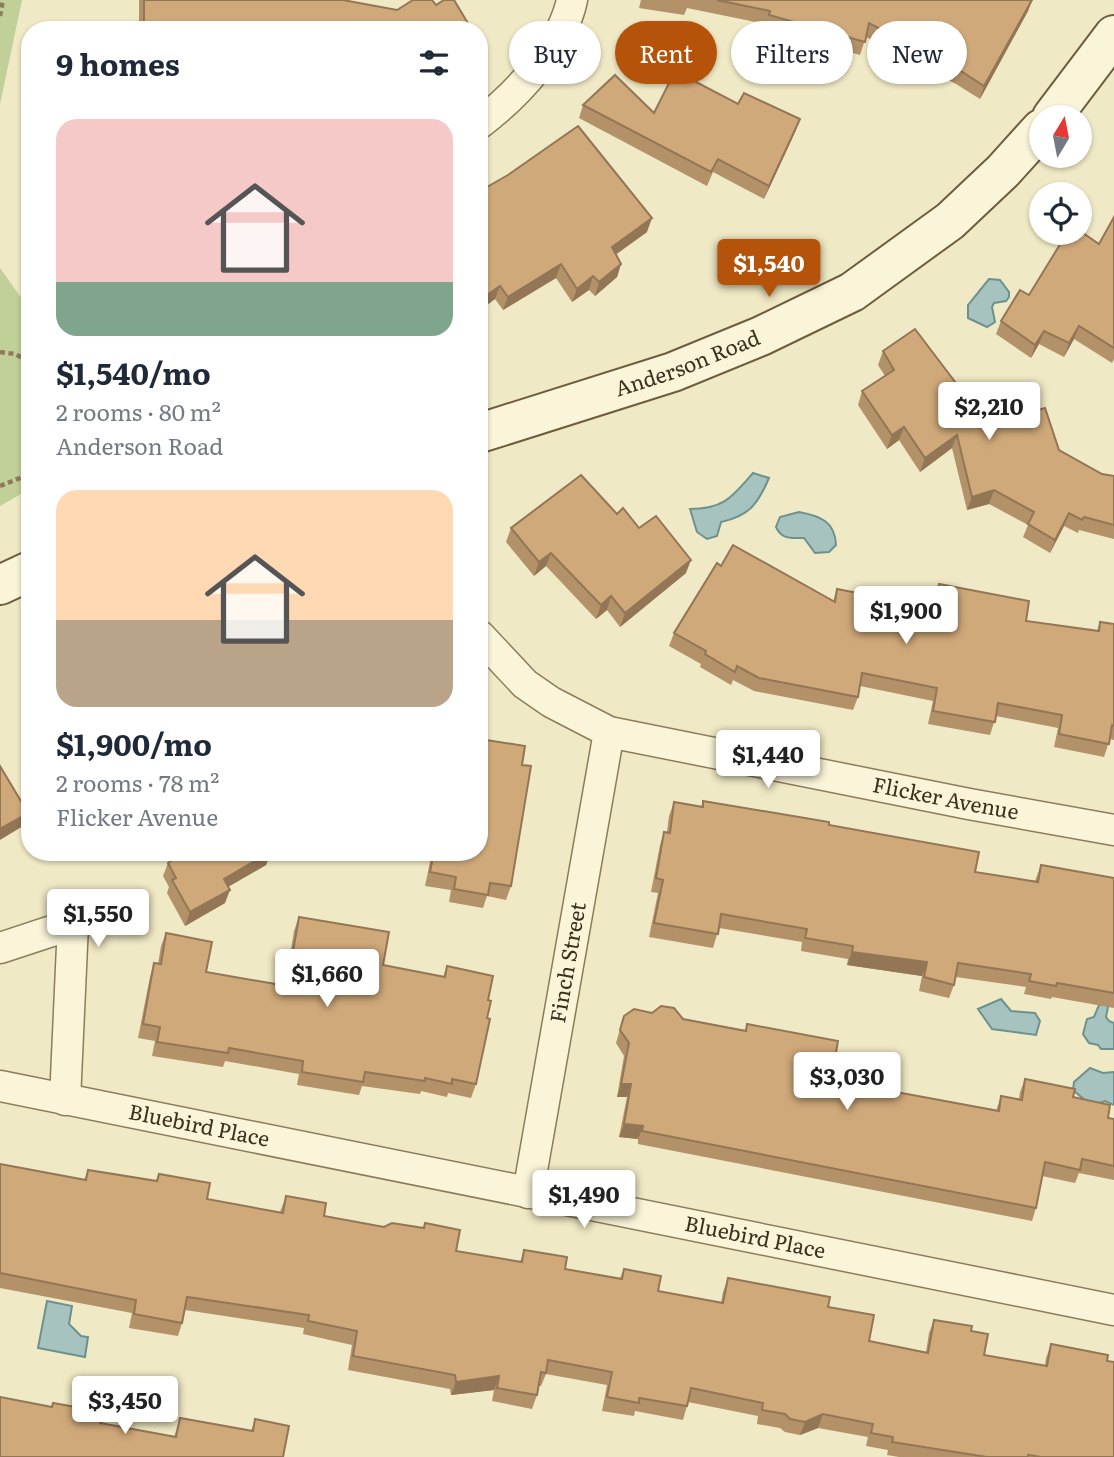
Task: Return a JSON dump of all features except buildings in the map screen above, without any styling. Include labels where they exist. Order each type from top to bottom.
[{"type":"street","points":[[488,117],[506,103],[544,58],[569,13],[572,0]]},
{"type":"street","points":[[1061,105],[1114,34]]},
{"type":"street","name":"Anderson Road","points":[[488,430],[673,372],[761,336],[852,292],[950,221],[1029,142]]},
{"type":"street","points":[[0,585],[21,575]]},
{"type":"street","name":"Flicker Avenue","points":[[488,645],[525,684],[551,702],[609,732],[1114,830]]},
{"type":"street","name":"Finch Street","points":[[528,1193],[609,732]]},
{"type":"street","points":[[0,948],[73,924],[65,1100]]},
{"type":"street","name":"Bluebird Place","points":[[0,1086],[1114,1310]]},
{"type":"path","points":[[0,16],[3,0]]},
{"type":"path","points":[[0,352],[21,357]]},
{"type":"path","points":[[0,486],[21,478]]},
{"type":"green space","points":[[0,0],[22,0],[0,104]]},
{"type":"green space","points":[[0,268],[21,297],[21,494],[0,506]]},
{"type":"water","points":[[989,279],[1000,280],[1009,292],[1009,297],[1006,301],[994,303],[992,307],[995,322],[987,327],[968,318],[968,305]]},
{"type":"water","points":[[753,473],[769,478],[751,508],[739,516],[721,522],[717,536],[707,539],[697,532],[690,509],[711,507],[726,500]]},
{"type":"water","points":[[799,512],[820,518],[833,530],[836,545],[829,552],[815,553],[804,538],[787,537],[778,531],[776,527],[780,517]]},
{"type":"water","points":[[1001,999],[1011,1011],[1035,1013],[1040,1021],[1036,1035],[992,1029],[978,1009]]},
{"type":"water","points":[[1105,1003],[1108,1007],[1106,1017],[1114,1023],[1114,1049],[1101,1049],[1098,1045],[1089,1043],[1083,1034],[1087,1019],[1094,1017],[1099,1005]]},
{"type":"water","points":[[1090,1068],[1103,1073],[1114,1072],[1114,1105],[1105,1101],[1092,1106],[1073,1090],[1074,1082]]},
{"type":"water","points":[[47,1301],[72,1306],[69,1324],[81,1336],[88,1337],[85,1357],[38,1348]]}]
